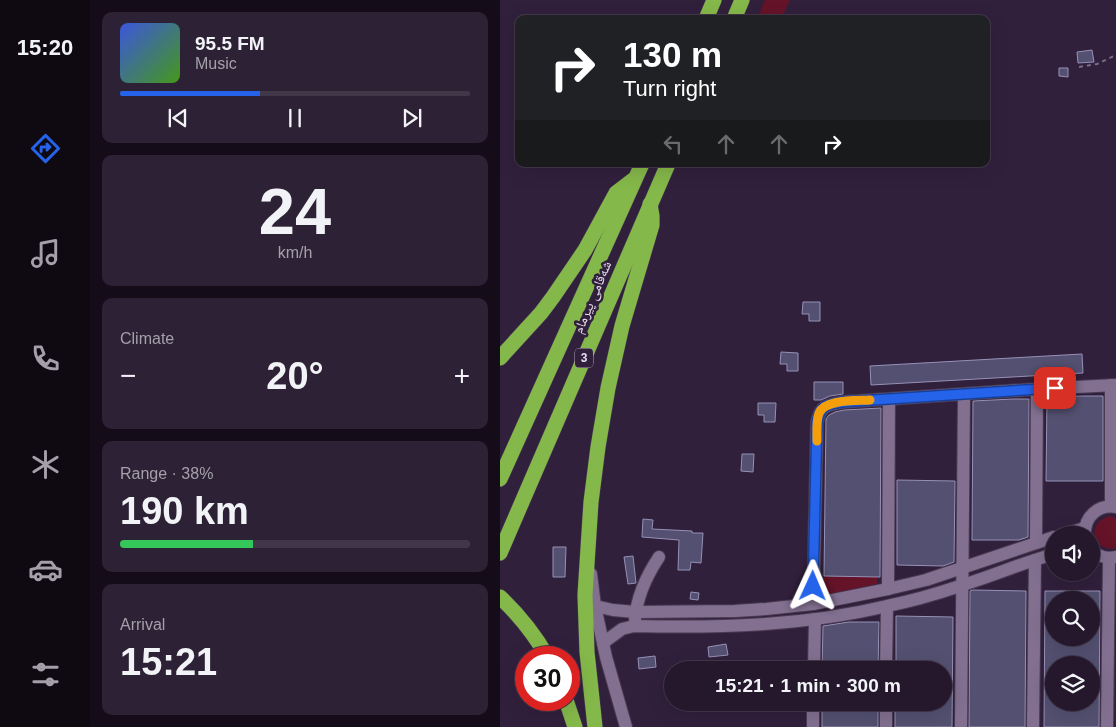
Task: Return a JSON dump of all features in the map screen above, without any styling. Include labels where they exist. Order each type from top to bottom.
[{"type":"highway","points":[[708,15],[714,0]]},
{"type":"highway","points":[[736,15],[742,0]]},
{"type":"highway","name":"شەقامی پیرمام","points":[[500,479],[641,167]]},
{"type":"highway","name":"شەقامی پیرمام","points":[[500,553],[667,167]]},
{"type":"highway","points":[[500,358],[553,298],[585,250],[616,193],[635,180]]},
{"type":"highway","points":[[595,727],[586,643],[585,578],[591,502],[608,388],[622,326],[652,225],[650,204]]},
{"type":"highway","points":[[500,597],[525,623],[541,646]]},
{"type":"highway","points":[[570,711],[575,727]]},
{"type":"street","points":[[813,604],[817,422],[823,407],[832,404],[1113,385],[1113,507],[1095,511],[1089,517],[1086,526]]},
{"type":"street","points":[[1036,389],[1036,543]]},
{"type":"street","points":[[961,727],[964,394]]},
{"type":"street","points":[[888,589],[889,399]]},
{"type":"street","points":[[595,606],[636,612],[766,610],[813,604],[926,580],[1045,540]]},
{"type":"street","points":[[588,554],[595,606],[606,657],[626,727]]},
{"type":"street","points":[[634,626],[643,586],[658,557]]},
{"type":"street","points":[[603,643],[622,629],[634,626],[746,626],[814,619],[887,606],[961,586],[1045,557]]},
{"type":"street","points":[[1107,727],[1112,558]]},
{"type":"street","points":[[1033,727],[1035,560]]},
{"type":"street","points":[[886,661],[887,606]]},
{"type":"street","points":[[814,619],[814,661]]},
{"type":"street","points":[[813,711],[813,727]]},
{"type":"street","points":[[886,711],[886,727]]},
{"type":"path","points":[[1079,68],[1097,64],[1116,55]]},
{"type":"shaded area","points":[[765,0],[790,0],[783,15],[759,15]]},
{"type":"shaded area","points":[[1110,516],[1116,518],[1116,548],[1100,545],[1100,526],[1096,526],[1102,519]]},
{"type":"shaded area","points":[[824,576],[877,576],[877,584],[824,595]]},
{"type":"building","points":[[1092,50],[1094,62],[1078,63],[1077,52]]},
{"type":"building","points":[[1059,68],[1068,68],[1068,77],[1059,76]]},
{"type":"building","points":[[803,302],[820,302],[820,321],[809,321],[809,314],[802,314]]},
{"type":"building","points":[[781,352],[798,353],[798,371],[787,371],[787,364],[780,364]]},
{"type":"building","points":[[1082,354],[1083,373],[871,385],[870,366]]},
{"type":"building","points":[[814,382],[843,382],[843,394],[814,400]]},
{"type":"building","points":[[1103,396],[1103,481],[1046,481],[1047,397]]},
{"type":"building","points":[[1029,399],[1028,537],[1019,540],[972,540],[973,401]]},
{"type":"building","points":[[758,403],[776,403],[775,422],[764,422],[764,415],[758,415]]},
{"type":"building","points":[[881,408],[880,577],[824,576],[826,419],[835,412],[844,410]]},
{"type":"building","points":[[742,454],[754,454],[753,472],[741,471]]},
{"type":"building","points":[[897,480],[955,481],[954,562],[943,566],[897,565]]},
{"type":"building","points":[[643,519],[653,520],[652,529],[703,533],[701,563],[691,562],[690,570],[678,570],[679,540],[642,537]]},
{"type":"building","points":[[553,547],[566,547],[565,577],[553,577]]},
{"type":"building","points":[[633,556],[636,583],[628,584],[624,557]]},
{"type":"building","points":[[970,591],[1026,591],[1025,727],[969,727]]},
{"type":"building","points":[[1045,591],[1045,646],[1100,646],[1100,656],[1045,656],[1045,711],[1099,711],[1099,727],[1044,727]]},
{"type":"building","points":[[691,592],[699,593],[698,600],[690,599]]},
{"type":"building","points":[[896,616],[953,617],[952,727],[895,727],[895,711],[952,711],[952,661],[896,661]]},
{"type":"building","points":[[849,622],[879,622],[878,661],[822,661],[823,626]]},
{"type":"building","points":[[726,644],[728,655],[709,657],[708,647]]},
{"type":"building","points":[[655,656],[656,667],[639,669],[638,658]]},
{"type":"building","points":[[822,711],[878,711],[878,727],[822,727]]},
{"type":"slow traffic","points":[[817,441],[817,422],[823,407],[843,402],[870,400]]},
{"type":"route","points":[[813,586],[817,422],[823,407],[843,402],[1055,388]]}]
